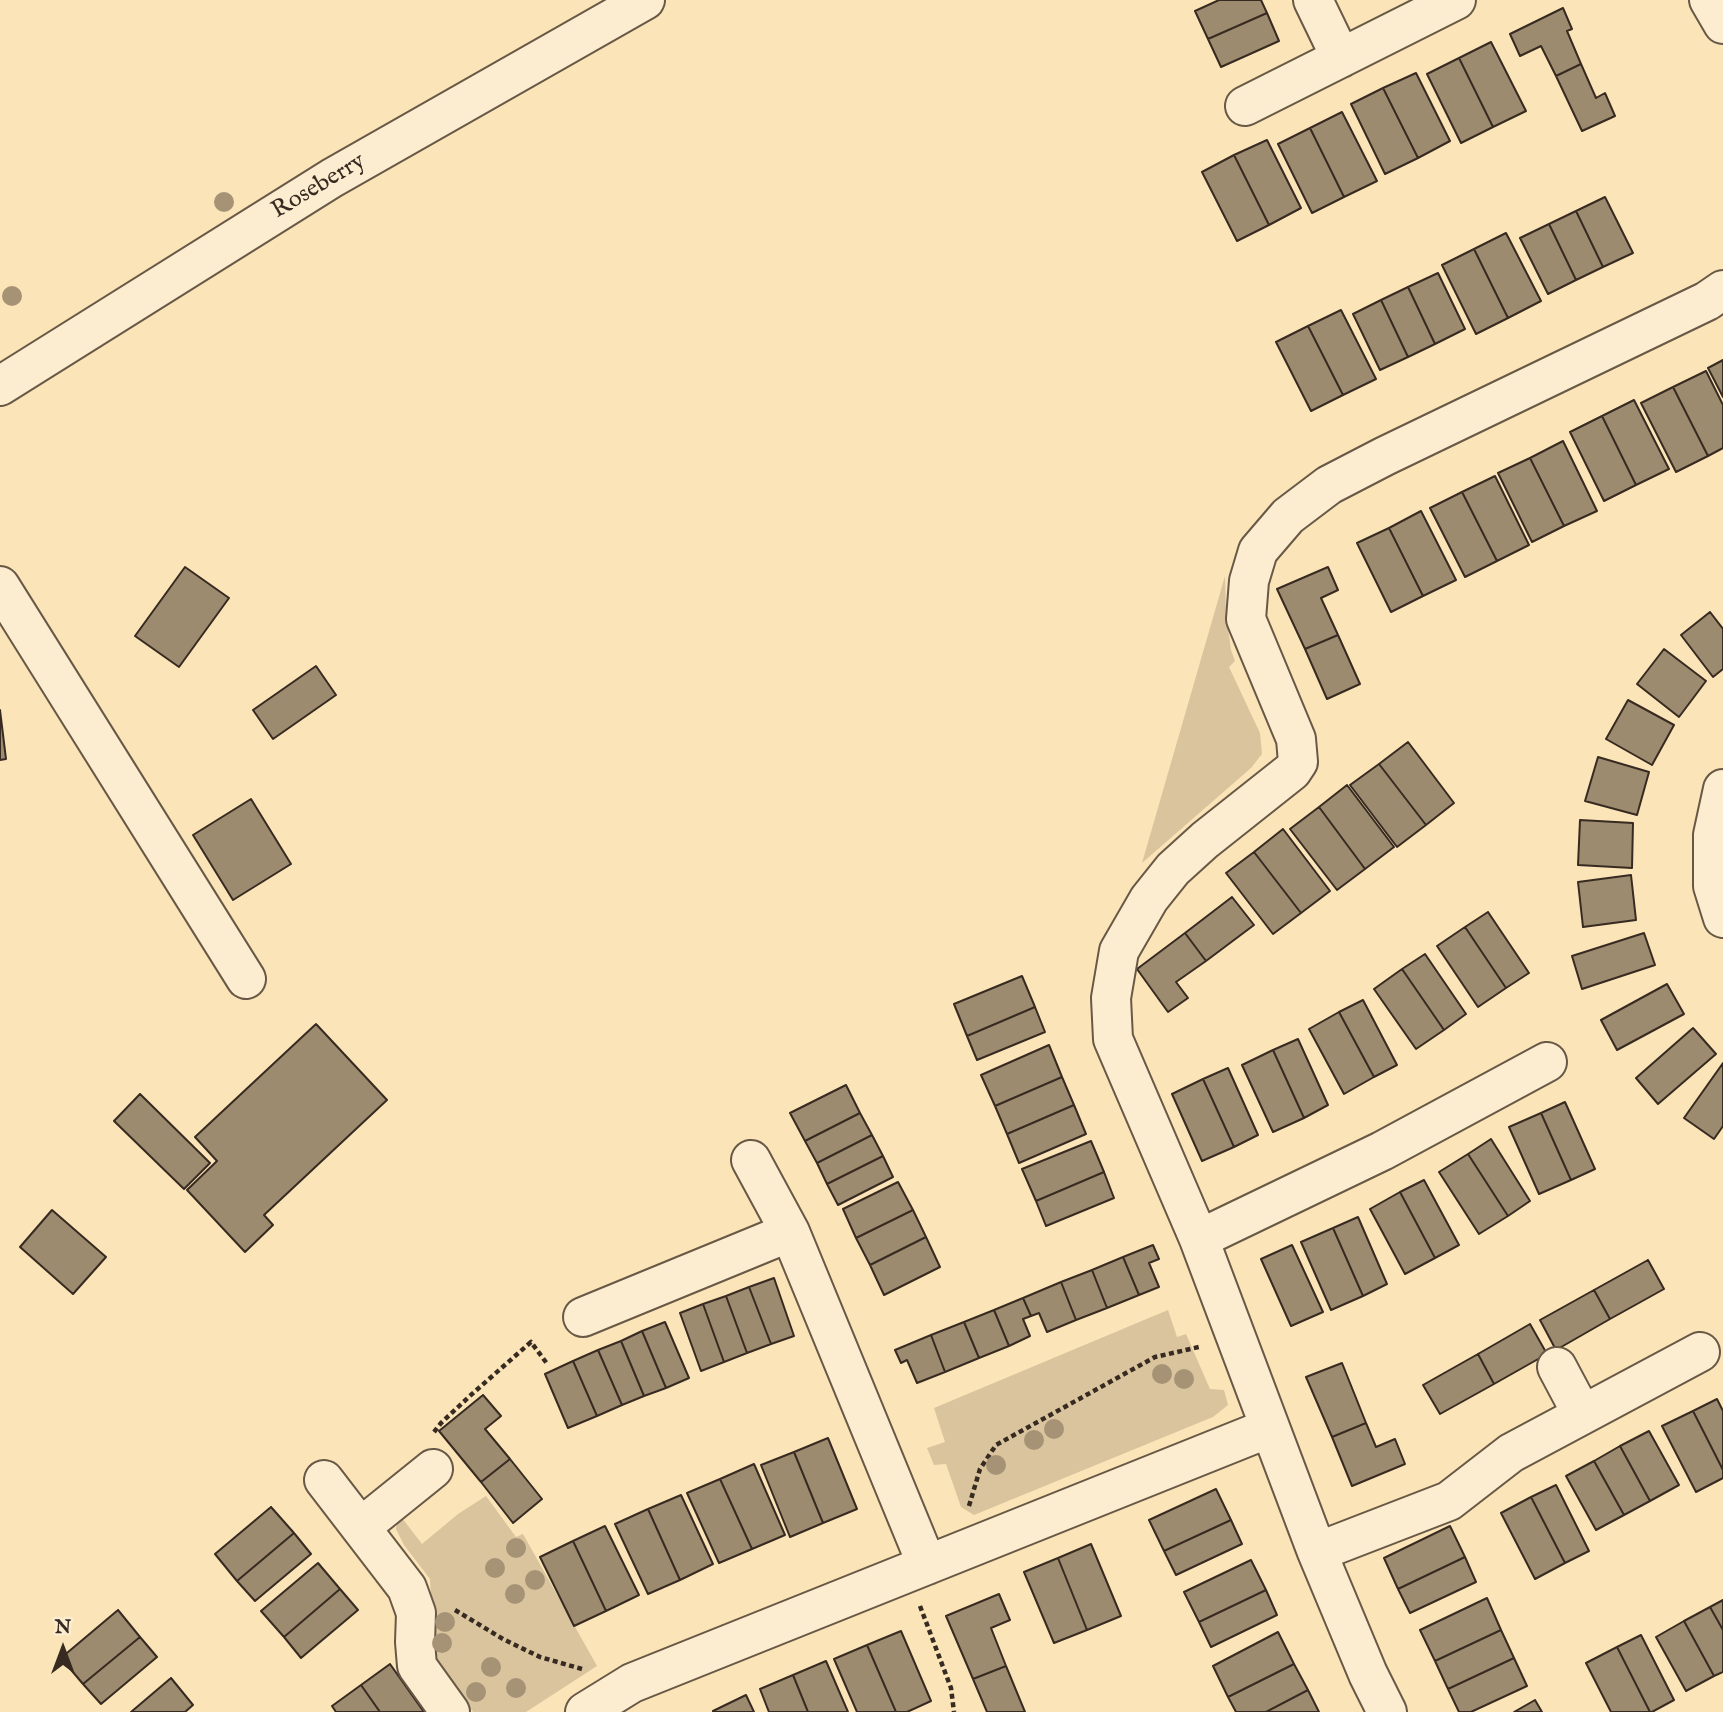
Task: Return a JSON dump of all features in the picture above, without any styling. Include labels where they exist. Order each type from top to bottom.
[{"type":"street","name":"Roseberry","points":[[0,386],[332,178],[645,0]]},
{"type":"street","points":[[1313,0],[1341,58]]},
{"type":"street","points":[[1245,106],[1455,0]]},
{"type":"street","points":[[1709,0],[1723,24]]},
{"type":"street","points":[[1387,1712],[1368,1674],[1317,1552],[1199,1238],[1113,1039],[1111,998],[1119,951],[1149,899],[1165,879],[1205,840],[1292,771],[1298,762],[1296,739],[1246,620],[1249,581],[1258,551],[1288,516],[1329,485],[1707,301],[1723,290]]},
{"type":"street","points":[[0,586],[246,979]]},
{"type":"street","points":[[1723,789],[1713,835],[1713,886],[1723,918]]},
{"type":"street","points":[[1199,1238],[1382,1151],[1547,1062]]},
{"type":"street","points":[[751,1160],[790,1232],[922,1582]]},
{"type":"street","points":[[583,1317],[790,1232]]},
{"type":"street","points":[[1317,1552],[1449,1501],[1511,1453],[1700,1352]]},
{"type":"street","points":[[1557,1367],[1581,1414]]},
{"type":"street","points":[[597,1704],[632,1682],[922,1582],[971,1547],[1269,1428]]},
{"type":"street","points":[[361,1527],[430,1456]]},
{"type":"street","points":[[324,1480],[407,1588],[416,1613],[417,1666],[450,1712]]},
{"type":"path","points":[[430,1456],[441,1423],[531,1342],[548,1365]]},
{"type":"path","points":[[971,1547],[964,1526],[980,1469],[996,1445],[1155,1357],[1199,1348]]},
{"type":"path","points":[[922,1582],[951,1688],[954,1712]]},
{"type":"path","points":[[451,1607],[503,1639],[540,1657],[595,1671],[597,1704]]},
{"type":"shaded area","points":[[1225,576],[1226,613],[1235,661],[1229,667],[1260,733],[1262,754],[1251,768],[1142,863]]},
{"type":"shaded area","points":[[1168,1310],[1177,1337],[1186,1334],[1210,1389],[1224,1390],[1228,1405],[1213,1417],[974,1515],[961,1507],[946,1464],[934,1465],[927,1448],[945,1442],[934,1408]]},
{"type":"shaded area","points":[[486,1496],[516,1537],[523,1534],[597,1666],[526,1712],[473,1712],[435,1662],[431,1650],[436,1619],[431,1600],[430,1579],[404,1545],[396,1529],[402,1518],[422,1544],[458,1514]]},
{"type":"building","points":[[1219,0],[1261,0],[1267,13],[1208,39],[1195,11]]},
{"type":"building","points":[[1563,8],[1572,29],[1567,31],[1581,64],[1556,76],[1541,46],[1520,56],[1510,34]]},
{"type":"building","points":[[1267,13],[1279,41],[1221,67],[1208,39]]},
{"type":"building","points":[[1491,42],[1526,111],[1493,127],[1459,58]]},
{"type":"building","points":[[1459,58],[1493,127],[1461,143],[1427,74]]},
{"type":"building","points":[[1581,64],[1596,98],[1605,93],[1615,116],[1582,131],[1556,76]]},
{"type":"building","points":[[1416,73],[1450,141],[1418,158],[1383,88]]},
{"type":"building","points":[[1383,88],[1418,158],[1385,174],[1351,104]]},
{"type":"building","points":[[1342,112],[1377,181],[1344,197],[1310,128]]},
{"type":"building","points":[[1310,128],[1344,197],[1312,213],[1278,144]]},
{"type":"building","points":[[1267,140],[1301,208],[1269,225],[1234,155]]},
{"type":"building","points":[[1234,155],[1269,225],[1237,241],[1202,172]]},
{"type":"building","points":[[1605,197],[1633,253],[1603,267],[1576,211]]},
{"type":"building","points":[[1576,211],[1603,267],[1576,280],[1549,224]]},
{"type":"building","points":[[1549,224],[1576,280],[1548,294],[1520,238]]},
{"type":"building","points":[[1506,233],[1541,301],[1508,318],[1474,249]]},
{"type":"building","points":[[1474,249],[1508,318],[1476,334],[1442,265]]},
{"type":"building","points":[[1438,273],[1465,329],[1435,344],[1408,287]]},
{"type":"building","points":[[1408,287],[1435,344],[1408,357],[1381,300]]},
{"type":"building","points":[[1381,300],[1408,357],[1380,370],[1353,314]]},
{"type":"building","points":[[1341,310],[1376,379],[1343,395],[1308,326]]},
{"type":"building","points":[[1308,326],[1343,395],[1311,411],[1276,342]]},
{"type":"building","points":[[1723,360],[1723,397],[1708,368]]},
{"type":"building","points":[[1706,371],[1723,405],[1723,448],[1708,456],[1673,387]]},
{"type":"building","points":[[1673,387],[1708,456],[1676,472],[1641,403]]},
{"type":"building","points":[[1634,400],[1669,469],[1636,485],[1602,416]]},
{"type":"building","points":[[1602,416],[1636,485],[1604,501],[1570,432]]},
{"type":"building","points":[[1563,441],[1597,511],[1564,526],[1530,458]]},
{"type":"building","points":[[1530,458],[1564,526],[1532,542],[1498,473]]},
{"type":"building","points":[[1495,476],[1529,545],[1497,561],[1462,492]]},
{"type":"building","points":[[1462,492],[1497,561],[1465,577],[1430,508]]},
{"type":"building","points":[[1421,511],[1456,580],[1423,596],[1389,528]]},
{"type":"building","points":[[1389,528],[1423,596],[1391,612],[1357,543]]},
{"type":"building","points":[[185,567],[229,598],[179,667],[135,636]]},
{"type":"building","points":[[1328,567],[1338,590],[1321,598],[1338,635],[1305,649],[1277,589]]},
{"type":"building","points":[[1710,612],[1723,629],[1723,669],[1713,677],[1681,635]]},
{"type":"building","points":[[1338,635],[1360,684],[1327,699],[1305,649]]},
{"type":"building","points":[[1664,649],[1706,681],[1679,717],[1637,684]]},
{"type":"building","points":[[316,666],[336,695],[273,739],[253,710]]},
{"type":"building","points":[[1628,700],[1674,725],[1652,765],[1606,739]]},
{"type":"building","points":[[0,710],[6,759],[0,760]]},
{"type":"building","points":[[1408,742],[1454,803],[1426,825],[1379,764]]},
{"type":"building","points":[[1598,757],[1649,772],[1637,815],[1585,801]]},
{"type":"building","points":[[1379,764],[1426,825],[1397,847],[1350,785]]},
{"type":"building","points":[[1347,785],[1394,847],[1365,869],[1319,807]]},
{"type":"building","points":[[251,799],[291,864],[233,900],[193,835]]},
{"type":"building","points":[[1319,807],[1365,869],[1337,890],[1290,829]]},
{"type":"building","points":[[1580,820],[1633,823],[1632,868],[1578,865]]},
{"type":"building","points":[[1283,829],[1330,891],[1301,913],[1254,852]]},
{"type":"building","points":[[1254,852],[1301,913],[1273,934],[1226,873]]},
{"type":"building","points":[[1631,875],[1636,920],[1583,927],[1578,882]]},
{"type":"building","points":[[1232,897],[1254,925],[1206,961],[1185,933]]},
{"type":"building","points":[[1488,912],[1529,973],[1506,988],[1465,927]]},
{"type":"building","points":[[1465,927],[1506,988],[1478,1007],[1437,946]]},
{"type":"building","points":[[1185,933],[1206,961],[1176,982],[1188,998],[1168,1012],[1137,969]]},
{"type":"building","points":[[1644,933],[1655,965],[1582,989],[1572,956]]},
{"type":"building","points":[[1425,954],[1466,1014],[1444,1030],[1402,969]]},
{"type":"building","points":[[1402,969],[1444,1030],[1416,1049],[1374,989]]},
{"type":"building","points":[[1022,976],[1035,1007],[967,1036],[954,1004]]},
{"type":"building","points":[[1667,984],[1684,1014],[1617,1050],[1601,1020]]},
{"type":"building","points":[[1363,1000],[1397,1065],[1374,1077],[1339,1012]]},
{"type":"building","points":[[1035,1007],[1045,1032],[977,1060],[967,1036]]},
{"type":"building","points":[[1339,1012],[1374,1077],[1344,1094],[1309,1029]]},
{"type":"building","points":[[316,1024],[387,1100],[264,1215],[273,1225],[245,1252],[187,1190],[217,1161],[195,1137]]},
{"type":"building","points":[[1693,1028],[1716,1054],[1658,1104],[1636,1078]]},
{"type":"building","points":[[1298,1039],[1328,1105],[1304,1118],[1273,1050]]},
{"type":"building","points":[[1049,1045],[1062,1077],[995,1106],[981,1075]]},
{"type":"building","points":[[1273,1050],[1304,1118],[1273,1132],[1242,1065]]},
{"type":"building","points":[[1723,1063],[1723,1126],[1714,1139],[1684,1118]]},
{"type":"building","points":[[1228,1068],[1258,1135],[1234,1147],[1203,1079]]},
{"type":"building","points":[[1062,1077],[1074,1105],[1007,1134],[995,1106]]},
{"type":"building","points":[[1203,1079],[1234,1147],[1202,1161],[1172,1094]]},
{"type":"building","points":[[846,1085],[860,1113],[805,1141],[790,1113]]},
{"type":"building","points":[[140,1094],[210,1163],[184,1189],[114,1121]]},
{"type":"building","points":[[1565,1102],[1595,1169],[1571,1180],[1541,1113]]},
{"type":"building","points":[[1074,1105],[1086,1134],[1019,1163],[1007,1134]]},
{"type":"building","points":[[860,1113],[872,1135],[817,1163],[805,1141]]},
{"type":"building","points":[[1541,1113],[1571,1180],[1539,1194],[1509,1127]]},
{"type":"building","points":[[872,1135],[883,1156],[827,1184],[817,1163]]},
{"type":"building","points":[[1491,1139],[1530,1201],[1508,1216],[1468,1154]]},
{"type":"building","points":[[1091,1141],[1104,1172],[1036,1201],[1022,1169]]},
{"type":"building","points":[[1468,1154],[1508,1216],[1479,1234],[1439,1172]]},
{"type":"building","points":[[883,1156],[893,1177],[838,1205],[827,1184]]},
{"type":"building","points":[[1104,1172],[1114,1198],[1046,1226],[1036,1201]]},
{"type":"building","points":[[1424,1180],[1459,1245],[1435,1258],[1400,1192]]},
{"type":"building","points":[[898,1182],[913,1210],[856,1238],[843,1209]]},
{"type":"building","points":[[1400,1192],[1435,1258],[1405,1274],[1370,1209]]},
{"type":"building","points":[[52,1210],[106,1257],[73,1294],[20,1247]]},
{"type":"building","points":[[913,1210],[926,1237],[870,1265],[856,1238]]},
{"type":"building","points":[[1358,1217],[1387,1284],[1363,1296],[1333,1228]]},
{"type":"building","points":[[1333,1228],[1363,1296],[1331,1310],[1301,1242]]},
{"type":"building","points":[[926,1237],[940,1267],[884,1295],[870,1265]]},
{"type":"building","points":[[1153,1245],[1159,1259],[1149,1263],[1159,1287],[1139,1295],[1123,1257]]},
{"type":"building","points":[[1292,1245],[1323,1312],[1291,1326],[1261,1259]]},
{"type":"building","points":[[1123,1257],[1139,1295],[1107,1308],[1092,1270]]},
{"type":"building","points":[[1648,1260],[1664,1289],[1610,1319],[1594,1290]]},
{"type":"building","points":[[1092,1270],[1107,1308],[1076,1320],[1061,1282]]},
{"type":"building","points":[[774,1278],[794,1336],[771,1344],[749,1287]]},
{"type":"building","points":[[1061,1282],[1076,1320],[1047,1332],[1039,1313],[1031,1316],[1023,1298]]},
{"type":"building","points":[[749,1287],[771,1344],[747,1353],[726,1296]]},
{"type":"building","points":[[1594,1290],[1610,1319],[1556,1350],[1540,1320]]},
{"type":"building","points":[[726,1296],[747,1353],[724,1362],[703,1304]]},
{"type":"building","points":[[1023,1298],[1031,1316],[1023,1319],[1030,1336],[1009,1346],[994,1310]]},
{"type":"building","points":[[703,1304],[724,1362],[701,1371],[680,1313]]},
{"type":"building","points":[[994,1310],[1009,1346],[979,1358],[964,1322]]},
{"type":"building","points":[[665,1322],[689,1378],[666,1388],[642,1331]]},
{"type":"building","points":[[964,1322],[979,1358],[945,1372],[931,1335]]},
{"type":"building","points":[[1530,1324],[1547,1354],[1494,1384],[1478,1354]]},
{"type":"building","points":[[642,1331],[666,1388],[644,1396],[621,1341]]},
{"type":"building","points":[[931,1335],[945,1372],[917,1383],[907,1360],[901,1363],[895,1350]]},
{"type":"building","points":[[621,1341],[644,1396],[622,1405],[598,1350]]},
{"type":"building","points":[[598,1350],[622,1405],[597,1416],[573,1361]]},
{"type":"building","points":[[1478,1354],[1494,1384],[1440,1414],[1423,1385]]},
{"type":"building","points":[[573,1361],[597,1416],[568,1428],[545,1374]]},
{"type":"building","points":[[1342,1363],[1366,1423],[1332,1437],[1306,1377]]},
{"type":"building","points":[[483,1395],[501,1416],[485,1429],[510,1459],[481,1482],[439,1431]]},
{"type":"building","points":[[1717,1399],[1723,1411],[1723,1470],[1693,1411]]},
{"type":"building","points":[[1693,1411],[1723,1470],[1723,1478],[1696,1492],[1662,1426]]},
{"type":"building","points":[[1366,1423],[1376,1447],[1395,1439],[1405,1464],[1352,1486],[1332,1437]]},
{"type":"building","points":[[1649,1431],[1679,1485],[1650,1501],[1620,1446]]},
{"type":"building","points":[[828,1438],[857,1509],[823,1523],[794,1452]]},
{"type":"building","points":[[1620,1446],[1650,1501],[1624,1515],[1594,1461]]},
{"type":"building","points":[[794,1452],[823,1523],[790,1537],[761,1465]]},
{"type":"building","points":[[510,1459],[542,1499],[513,1523],[481,1482]]},
{"type":"building","points":[[1594,1461],[1624,1515],[1596,1530],[1566,1476]]},
{"type":"building","points":[[754,1464],[785,1535],[752,1549],[720,1479]]},
{"type":"building","points":[[720,1479],[752,1549],[719,1563],[687,1493]]},
{"type":"building","points":[[1556,1485],[1589,1551],[1565,1563],[1531,1497]]},
{"type":"building","points":[[1216,1489],[1231,1520],[1164,1551],[1149,1520]]},
{"type":"building","points":[[681,1495],[713,1564],[680,1580],[648,1509]]},
{"type":"building","points":[[1531,1497],[1565,1563],[1535,1579],[1501,1513]]},
{"type":"building","points":[[271,1507],[294,1533],[237,1581],[215,1554]]},
{"type":"building","points":[[648,1509],[680,1580],[648,1594],[615,1524]]},
{"type":"building","points":[[1231,1520],[1242,1544],[1176,1575],[1164,1551]]},
{"type":"building","points":[[605,1526],[639,1595],[606,1611],[573,1541]]},
{"type":"building","points":[[1450,1526],[1465,1557],[1398,1589],[1384,1558]]},
{"type":"building","points":[[294,1533],[311,1554],[255,1601],[237,1581]]},
{"type":"building","points":[[573,1541],[606,1611],[574,1626],[540,1557]]},
{"type":"building","points":[[1091,1544],[1121,1616],[1087,1630],[1058,1558]]},
{"type":"building","points":[[1465,1557],[1476,1582],[1410,1613],[1398,1589]]},
{"type":"building","points":[[1058,1558],[1087,1630],[1054,1643],[1024,1572]]},
{"type":"building","points":[[1251,1560],[1266,1590],[1199,1622],[1184,1592]]},
{"type":"building","points":[[318,1563],[340,1589],[284,1637],[261,1611]]},
{"type":"building","points":[[340,1589],[358,1610],[301,1658],[284,1637]]},
{"type":"building","points":[[1266,1590],[1277,1615],[1211,1647],[1199,1622]]},
{"type":"building","points":[[999,1594],[1010,1620],[991,1628],[1006,1666],[973,1679],[946,1616]]},
{"type":"building","points":[[1487,1598],[1501,1630],[1435,1661],[1420,1630]]},
{"type":"building","points":[[1723,1600],[1723,1630],[1710,1607]]},
{"type":"building","points":[[1710,1607],[1723,1630],[1723,1672],[1714,1676],[1684,1621]]},
{"type":"building","points":[[118,1610],[140,1637],[83,1684],[61,1658]]},
{"type":"building","points":[[1684,1621],[1714,1676],[1686,1691],[1656,1637]]},
{"type":"building","points":[[1501,1630],[1514,1658],[1448,1689],[1435,1661]]},
{"type":"building","points":[[901,1631],[931,1701],[907,1712],[896,1712],[867,1645]]},
{"type":"building","points":[[1278,1632],[1294,1664],[1228,1697],[1213,1666]]},
{"type":"building","points":[[1641,1635],[1674,1700],[1652,1712],[1617,1647]]},
{"type":"building","points":[[140,1637],[157,1657],[101,1704],[83,1684]]},
{"type":"building","points":[[867,1645],[896,1712],[857,1712],[834,1659]]},
{"type":"building","points":[[1617,1647],[1650,1712],[1611,1712],[1586,1663]]},
{"type":"building","points":[[1514,1658],[1527,1686],[1471,1712],[1459,1712],[1448,1689]]},
{"type":"building","points":[[826,1661],[848,1712],[808,1712],[793,1675]]},
{"type":"building","points":[[390,1664],[424,1712],[380,1712],[361,1685]]},
{"type":"building","points":[[1294,1664],[1308,1690],[1266,1712],[1236,1712],[1228,1697]]},
{"type":"building","points":[[1006,1666],[1025,1712],[987,1712],[973,1679]]},
{"type":"building","points":[[793,1675],[808,1712],[769,1712],[760,1689]]},
{"type":"building","points":[[171,1678],[193,1705],[185,1712],[131,1712]]},
{"type":"building","points":[[361,1685],[380,1712],[336,1712],[332,1706]]},
{"type":"building","points":[[1308,1690],[1319,1712],[1266,1712]]},
{"type":"building","points":[[746,1695],[754,1712],[713,1712],[713,1711]]},
{"type":"building","points":[[1535,1700],[1542,1712],[1514,1712]]}]
